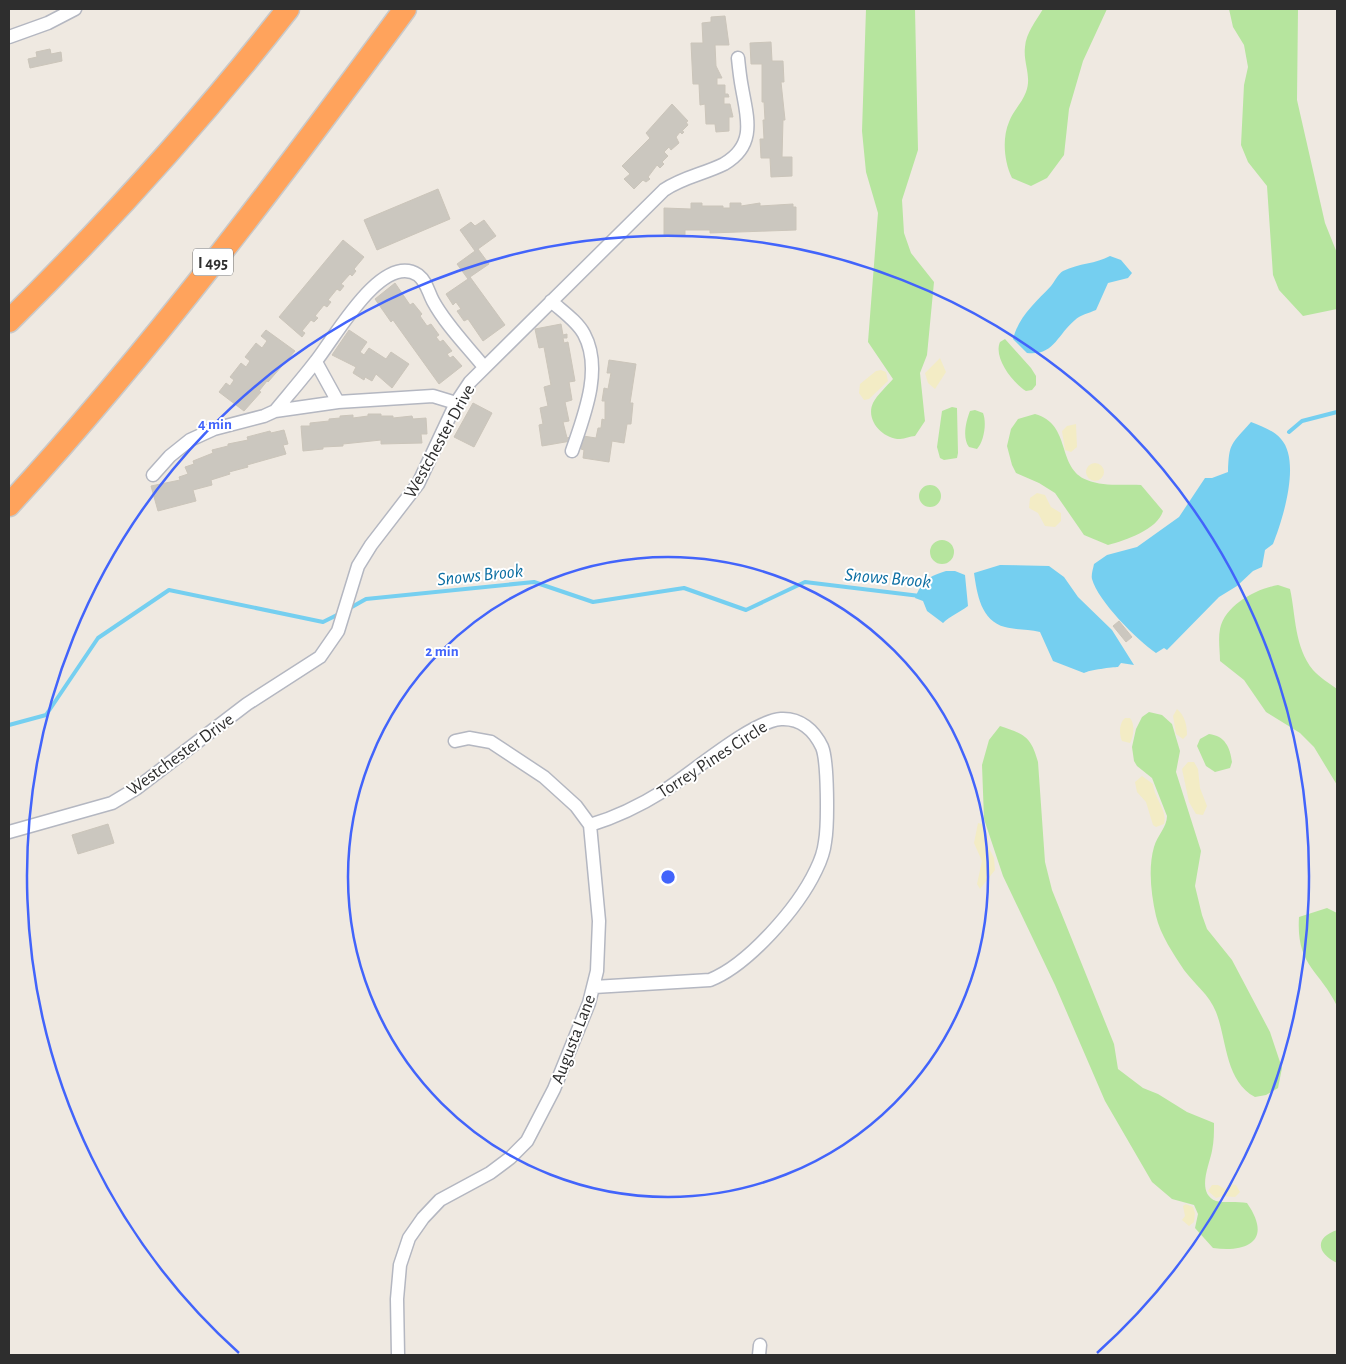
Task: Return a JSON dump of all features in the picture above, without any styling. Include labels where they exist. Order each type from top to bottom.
[{"type":"highway","points":[[9,321],[127,199],[249,59],[288,9]]},
{"type":"highway","name":"I 495","points":[[9,505],[116,381],[215,260],[314,132],[404,9]]},
{"type":"street","points":[[9,37],[48,23],[76,9]]},
{"type":"street","name":"Westchester Drive","points":[[9,832],[112,803],[138,788],[247,704],[320,656],[333,640],[342,619],[358,566],[370,545],[418,484],[456,403],[484,367],[664,190],[688,176],[724,164],[736,154],[745,141],[748,119],[738,58]]},
{"type":"street","points":[[275,411],[316,362],[371,288],[387,277],[406,271],[424,280],[446,321],[484,367]]},
{"type":"street","points":[[551,301],[583,332],[591,356],[592,369],[584,415],[572,451]]},
{"type":"street","points":[[316,362],[338,402]]},
{"type":"street","points":[[153,475],[170,456],[196,436],[275,411],[338,402],[433,396],[456,403]]},
{"type":"street","name":"Torrey Pines Circle","points":[[590,825],[630,811],[665,790],[747,734],[773,720],[783,719],[800,723],[816,736],[823,749],[826,830],[822,855],[800,897],[762,942],[739,965],[710,980],[594,987]]},
{"type":"street","points":[[454,741],[469,738],[491,742],[544,777],[576,806],[590,825]]},
{"type":"street","name":"Augusta Lane","points":[[398,1355],[397,1299],[400,1265],[409,1238],[423,1218],[440,1200],[490,1173],[527,1141],[554,1089],[594,987],[597,971],[599,921],[590,825]]},
{"type":"green space","points":[[866,9],[915,9],[918,150],[902,200],[904,233],[911,253],[934,282],[927,355],[920,373],[925,421],[915,436],[902,439],[887,436],[877,427],[871,416],[873,403],[893,379],[868,342],[878,213],[866,172],[862,131]]},
{"type":"green space","points":[[1043,9],[1107,9],[1083,61],[1069,109],[1064,155],[1047,178],[1031,186],[1012,178],[1007,165],[1005,135],[1009,122],[1028,86],[1026,42],[1032,27]]},
{"type":"green space","points":[[1229,9],[1298,9],[1297,100],[1325,223],[1337,253],[1337,309],[1303,316],[1279,290],[1273,275],[1267,186],[1248,162],[1241,145],[1244,85],[1248,67],[1244,45],[1233,27]]},
{"type":"green space","points":[[1005,339],[1036,376],[1036,385],[1032,390],[1026,391],[1015,382],[1002,362],[999,348],[1000,342]]},
{"type":"green space","points":[[952,407],[957,408],[958,453],[957,458],[944,460],[940,458],[937,447],[942,411]]},
{"type":"green space","points":[[975,410],[983,413],[985,422],[983,437],[977,449],[969,447],[965,434],[970,411]]},
{"type":"green space","points":[[1035,414],[1047,419],[1054,427],[1060,436],[1071,466],[1077,474],[1087,480],[1100,484],[1141,485],[1163,511],[1160,518],[1148,529],[1108,545],[1084,535],[1055,493],[1039,483],[1016,473],[1012,465],[1007,446],[1011,429],[1018,419]]},
{"type":"green space","points":[[930,485],[938,488],[941,496],[938,504],[930,507],[922,504],[919,496],[922,488]]},
{"type":"green space","points":[[942,540],[951,543],[954,552],[951,561],[942,564],[933,561],[930,552],[933,543]]},
{"type":"green space","points":[[1278,585],[1290,589],[1299,641],[1307,661],[1315,673],[1337,689],[1337,785],[1314,747],[1300,733],[1266,712],[1244,680],[1220,661],[1220,629],[1228,613],[1251,594]]},
{"type":"green space","points":[[1149,712],[1162,715],[1172,724],[1180,751],[1176,772],[1201,851],[1195,886],[1207,929],[1232,960],[1270,1032],[1282,1068],[1278,1088],[1266,1095],[1255,1097],[1245,1090],[1238,1081],[1228,1059],[1220,1023],[1213,1006],[1184,970],[1158,923],[1154,908],[1151,864],[1154,847],[1167,820],[1167,816],[1152,778],[1137,766],[1134,761],[1132,747],[1136,729],[1142,717]]},
{"type":"green space","points":[[1000,726],[1025,737],[1035,753],[1038,762],[1045,862],[1052,890],[1114,1044],[1118,1069],[1143,1088],[1158,1094],[1187,1112],[1214,1123],[1213,1147],[1205,1186],[1210,1197],[1216,1201],[1247,1203],[1254,1215],[1257,1234],[1253,1241],[1247,1245],[1226,1249],[1213,1248],[1195,1228],[1198,1214],[1194,1205],[1172,1199],[1152,1182],[1105,1101],[1055,985],[1003,876],[984,819],[982,765],[989,740]]},
{"type":"green space","points":[[1209,734],[1219,737],[1226,743],[1232,762],[1230,768],[1215,772],[1206,766],[1197,746],[1200,739]]},
{"type":"green space","points":[[1327,908],[1337,913],[1337,1006],[1305,957],[1299,933],[1299,917]]},
{"type":"green space","points":[[1337,1230],[1337,1263],[1325,1255],[1321,1246],[1324,1237]]},
{"type":"sand","points":[[940,358],[946,372],[935,389],[928,383],[925,373]]},
{"type":"sand","points":[[876,371],[886,372],[888,381],[869,399],[864,400],[859,393],[860,384]]},
{"type":"sand","points":[[1076,424],[1077,447],[1071,452],[1065,450],[1062,431],[1067,426]]},
{"type":"sand","points":[[1095,463],[1101,466],[1104,472],[1101,478],[1095,481],[1089,478],[1086,472],[1089,466]]},
{"type":"sand","points":[[1037,493],[1045,495],[1051,507],[1061,513],[1061,521],[1055,527],[1045,526],[1038,513],[1029,508],[1030,498]]},
{"type":"sand","points":[[1177,709],[1186,724],[1187,735],[1183,739],[1176,734],[1173,716]]},
{"type":"sand","points":[[1125,718],[1130,718],[1133,723],[1133,734],[1130,743],[1122,741],[1120,735],[1120,729]]},
{"type":"sand","points":[[1188,762],[1194,762],[1198,769],[1200,788],[1207,806],[1203,815],[1196,814],[1189,802],[1182,769]]},
{"type":"sand","points":[[1142,776],[1153,784],[1163,809],[1164,824],[1156,827],[1153,825],[1146,802],[1137,792],[1135,782]]},
{"type":"sand","points":[[978,823],[982,824],[988,837],[988,846],[994,858],[995,870],[980,889],[977,884],[982,861],[974,843]]},
{"type":"sand","points":[[1230,1184],[1236,1185],[1240,1192],[1235,1197],[1222,1196],[1216,1198],[1208,1191],[1212,1185],[1218,1185],[1225,1189]]},
{"type":"sand","points":[[1186,1204],[1193,1207],[1195,1213],[1194,1222],[1189,1226],[1182,1220],[1185,1216],[1183,1206]]},
{"type":"water","points":[[1110,256],[1121,260],[1132,273],[1128,278],[1108,283],[1096,310],[1077,318],[1049,348],[1043,351],[1027,353],[1013,339],[1023,317],[1061,272]]},
{"type":"water","points":[[1251,422],[1271,431],[1281,439],[1287,449],[1290,461],[1290,475],[1285,506],[1273,544],[1265,550],[1262,567],[1253,571],[1237,586],[1219,597],[1167,650],[1164,648],[1156,653],[1129,630],[1102,598],[1092,579],[1094,564],[1107,555],[1137,547],[1179,517],[1205,478],[1212,478],[1228,472],[1232,444]]},
{"type":"water","points":[[1000,565],[1049,566],[1064,577],[1078,597],[1112,630],[1134,665],[1121,663],[1118,667],[1084,673],[1053,661],[1040,632],[1005,627],[990,619],[985,613],[979,598],[974,573]]},
{"type":"water","points":[[946,571],[955,571],[965,575],[968,606],[943,623],[927,611],[923,601],[915,598],[920,587],[927,580]]},
{"type":"building","points":[[725,16],[729,45],[715,45],[716,66],[722,78],[717,78],[717,85],[725,85],[725,94],[728,94],[729,97],[724,97],[724,104],[730,104],[733,117],[729,117],[729,131],[716,132],[715,124],[706,124],[705,104],[700,105],[699,84],[693,84],[691,43],[703,43],[702,23],[711,22],[711,17]]},
{"type":"building","points":[[771,42],[772,61],[783,61],[784,82],[781,82],[785,120],[783,120],[782,157],[792,157],[792,176],[771,177],[770,158],[761,158],[760,139],[764,139],[763,120],[765,120],[764,102],[762,102],[762,64],[751,64],[750,43]]},
{"type":"building","points":[[50,49],[51,54],[61,52],[62,61],[30,68],[28,59],[37,57],[36,52]]},
{"type":"building","points":[[672,104],[688,121],[686,122],[688,125],[682,131],[684,132],[682,134],[680,132],[676,137],[679,143],[671,150],[669,147],[664,152],[668,156],[662,162],[664,164],[660,168],[657,165],[648,177],[650,179],[646,182],[643,180],[634,189],[624,179],[630,174],[622,166],[650,138],[646,133]]},
{"type":"building","points":[[438,189],[450,219],[377,250],[364,220]]},
{"type":"building","points":[[691,203],[702,203],[702,206],[723,206],[723,208],[730,208],[730,203],[741,203],[741,206],[760,203],[760,206],[793,204],[793,207],[796,207],[796,230],[710,233],[710,230],[685,230],[685,235],[664,235],[664,208],[691,209]]},
{"type":"building","points":[[484,220],[496,236],[478,249],[489,264],[470,277],[505,325],[483,341],[468,319],[464,321],[457,311],[461,309],[456,302],[453,305],[446,294],[468,279],[457,264],[475,251],[460,230],[471,222],[475,226]]},
{"type":"building","points":[[343,240],[364,257],[354,269],[356,271],[352,276],[350,274],[341,284],[344,286],[340,291],[337,289],[328,300],[331,302],[327,307],[324,305],[315,316],[318,318],[314,322],[311,320],[302,331],[305,333],[302,337],[279,317]]},
{"type":"building","points":[[395,283],[410,305],[413,303],[422,314],[420,316],[427,326],[431,324],[439,335],[436,337],[440,342],[443,340],[452,351],[447,354],[450,358],[453,356],[462,366],[439,384],[393,320],[391,322],[375,299]]},
{"type":"building","points":[[561,324],[563,335],[567,334],[567,338],[563,338],[564,343],[568,342],[575,381],[569,382],[572,400],[565,402],[569,421],[563,422],[567,438],[570,437],[571,441],[542,446],[539,425],[543,424],[540,408],[548,406],[544,387],[551,385],[544,347],[539,348],[535,329]]},
{"type":"building","points":[[266,330],[295,351],[267,381],[259,391],[261,392],[244,411],[219,392],[226,383],[230,386],[234,380],[230,377],[241,363],[246,367],[250,361],[245,357],[256,343],[262,348],[267,341],[261,336]]},
{"type":"building","points":[[349,330],[367,342],[360,352],[364,355],[369,348],[386,359],[391,352],[409,364],[392,388],[376,374],[372,381],[365,377],[364,380],[353,373],[356,367],[332,355]]},
{"type":"building","points":[[609,360],[636,364],[630,403],[633,403],[631,424],[627,424],[624,443],[612,441],[609,462],[583,458],[584,450],[581,449],[583,436],[596,438],[598,428],[601,428],[602,419],[605,420],[605,401],[602,401],[604,388],[608,389],[611,373],[607,373]]},
{"type":"building","points":[[473,403],[492,413],[474,447],[454,437]]},
{"type":"building","points":[[368,414],[381,414],[381,416],[393,416],[393,418],[412,416],[413,419],[426,418],[427,434],[421,434],[422,443],[381,444],[381,440],[303,451],[301,426],[310,426],[310,423],[329,421],[329,419],[340,418],[340,416],[353,415],[353,418],[368,416]]},
{"type":"building","points":[[284,430],[288,444],[283,445],[286,454],[247,465],[248,467],[229,472],[230,474],[211,480],[212,485],[193,490],[196,501],[158,511],[151,486],[180,480],[179,477],[188,474],[185,467],[194,464],[193,461],[213,453],[212,450],[248,440],[247,437],[270,431],[271,433]]},
{"type":"building","points":[[1119,621],[1132,637],[1126,642],[1113,626]]},
{"type":"building","points":[[108,824],[114,843],[78,854],[72,835]]},
{"type":"waterway","name":"Snows Brook","points":[[1289,432],[1302,421],[1337,412]]},
{"type":"waterway","name":"Snows Brook","points":[[350,608],[366,599],[534,582],[593,602],[684,588],[746,610],[805,582],[920,596]]},
{"type":"waterway","name":"Snows Brook","points":[[9,725],[46,715],[98,638],[169,590],[323,622],[339,614]]}]
